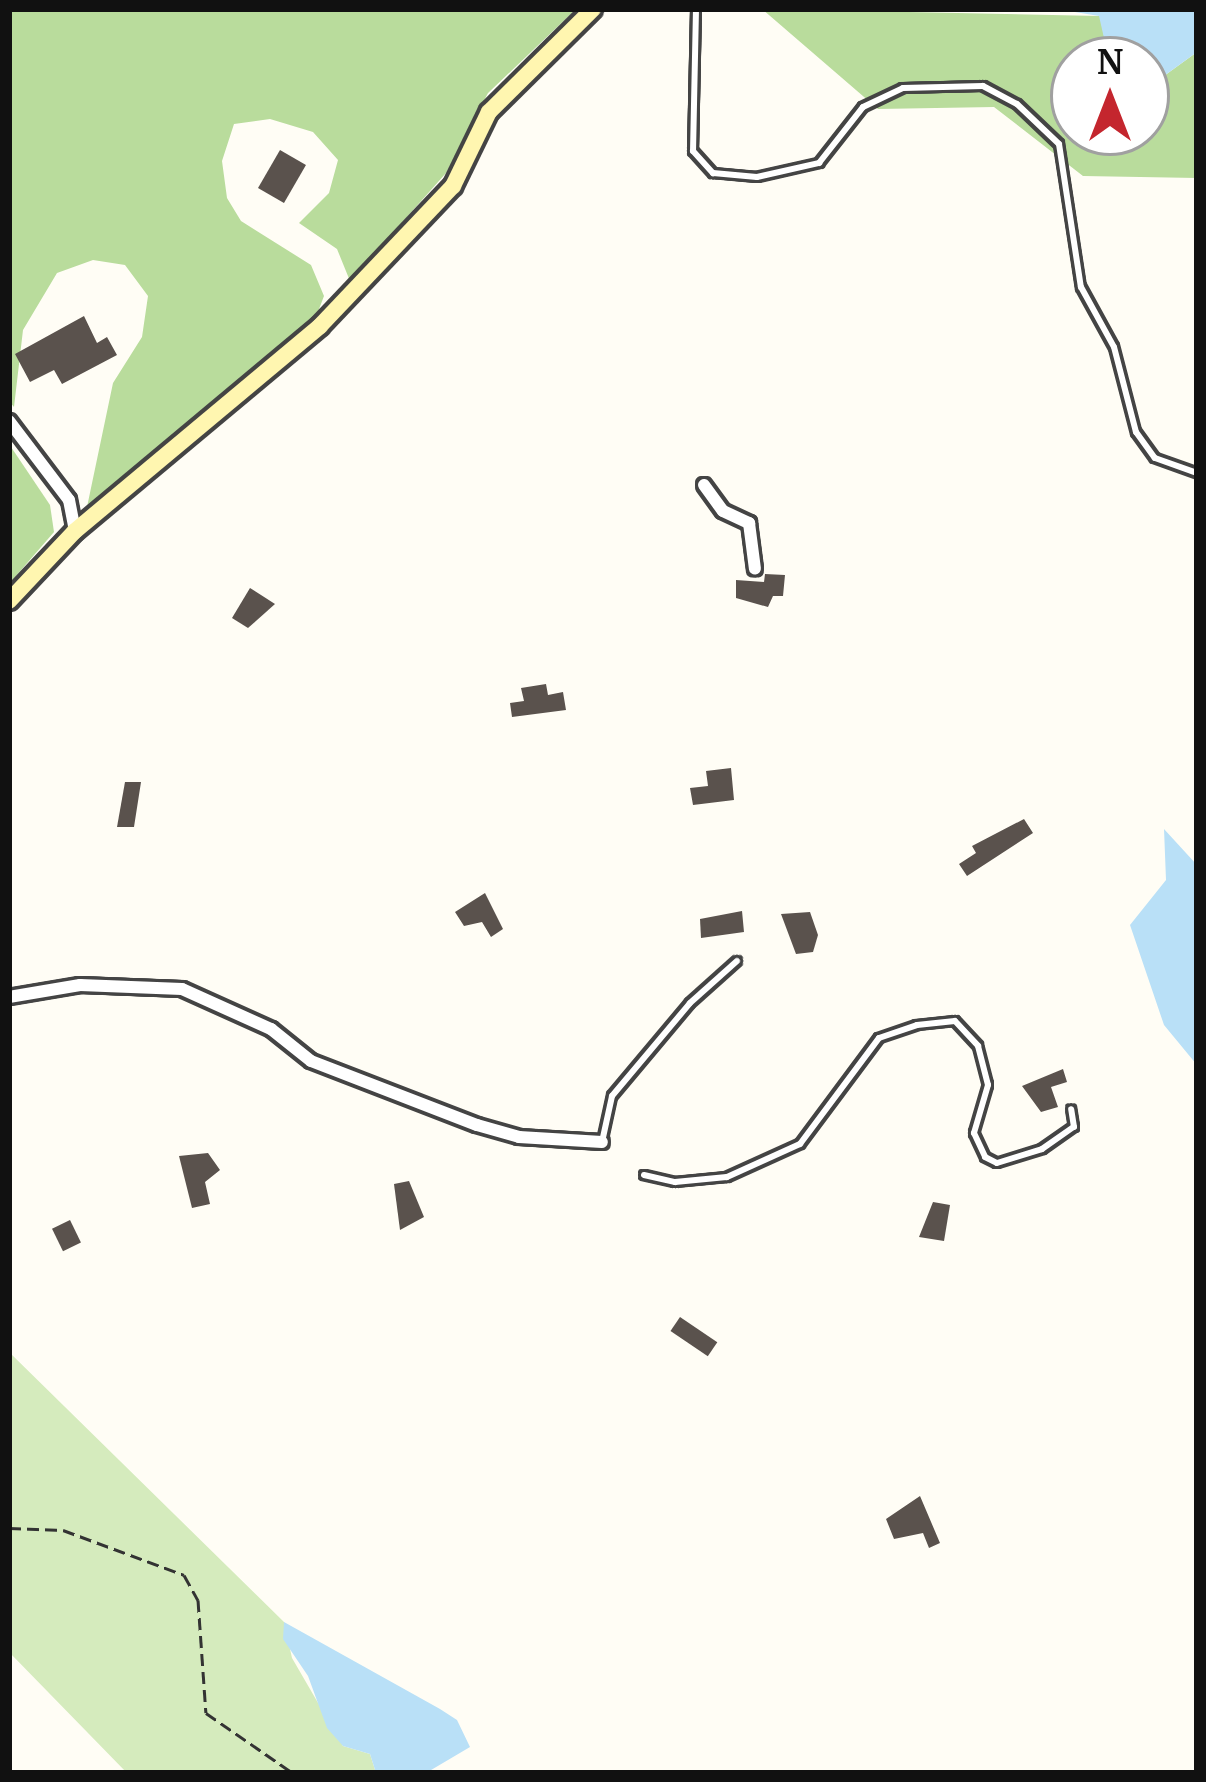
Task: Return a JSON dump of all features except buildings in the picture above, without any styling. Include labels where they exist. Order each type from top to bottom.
[{"type":"street","points":[[9,601],[74,531],[320,326],[453,186],[489,112],[593,9]]},
{"type":"street","points":[[9,421],[69,500],[74,531]]},
{"type":"street","points":[[704,484],[723,512],[749,523],[755,569]]},
{"type":"street","points":[[9,997],[80,985],[182,988],[271,1029],[311,1061],[478,1124],[520,1137],[602,1142]]},
{"type":"lane","points":[[696,9],[693,151],[713,173],[757,178],[819,163],[863,107],[903,88],[983,86],[1017,104],[1059,144],[1081,287],[1114,347],[1136,432],[1155,458],[1197,473]]},
{"type":"lane","points":[[602,1142],[612,1096],[689,1003],[737,961]]},
{"type":"lane","points":[[644,1175],[675,1182],[727,1177],[800,1144],[879,1038],[917,1024],[955,1021],[978,1046],[988,1085],[974,1133],[985,1157],[997,1163],[1042,1149],[1074,1127],[1072,1108]]},
{"type":"path","points":[[9,1528],[64,1529],[184,1575],[198,1600],[206,1713],[293,1773]]},
{"type":"green space","points":[[9,9],[576,9],[488,93],[446,173],[350,281],[337,249],[299,223],[329,193],[338,160],[313,132],[270,119],[234,124],[222,161],[227,198],[241,221],[311,265],[324,296],[316,317],[87,507],[113,383],[142,337],[148,296],[125,265],[93,260],[57,273],[23,330],[14,407],[9,401]]},
{"type":"green space","points":[[762,9],[1100,16],[1104,36],[1050,36],[1050,150],[994,107],[878,109]]},
{"type":"green space","points":[[1197,52],[1197,178],[1083,176],[1057,156],[1170,156],[1170,72]]},
{"type":"green space","points":[[9,444],[50,505],[54,532],[9,584]]},
{"type":"green space","points":[[9,1352],[284,1622],[292,1658],[343,1746],[370,1754],[376,1773],[127,1773],[9,1652]]},
{"type":"water","points":[[1057,9],[1197,9],[1197,52],[1170,72],[1170,36],[1104,36],[1099,16]]},
{"type":"water","points":[[1164,829],[1197,865],[1197,1065],[1164,1025],[1130,925],[1166,880]]},
{"type":"water","points":[[284,1622],[457,1720],[470,1747],[426,1773],[376,1773],[370,1754],[343,1746],[327,1728],[308,1676],[283,1639]]}]
